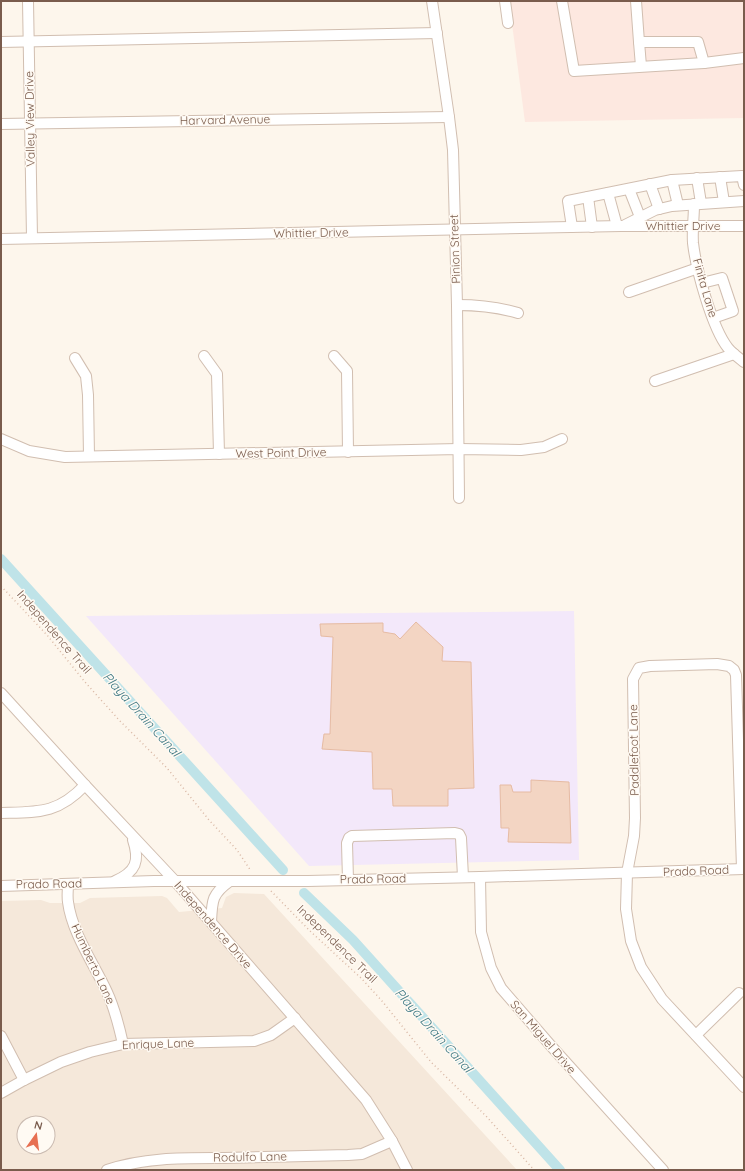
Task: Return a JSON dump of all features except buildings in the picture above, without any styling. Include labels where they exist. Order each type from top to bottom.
[{"type":"street","name":"Valley View Drive","points":[[28,1],[32,238]]},
{"type":"street","name":"Pinion Street","points":[[432,1],[450,117],[453,150],[460,498]]},
{"type":"street","points":[[505,1],[508,23]]},
{"type":"street","points":[[562,1],[574,71],[704,63],[744,58]]},
{"type":"street","points":[[636,1],[641,66]]},
{"type":"street","points":[[1,42],[437,33]]},
{"type":"street","points":[[639,42],[698,42],[704,63]]},
{"type":"street","name":"Harvard Avenue","points":[[1,124],[450,117]]},
{"type":"street","points":[[572,227],[568,202],[588,197],[672,180],[697,178],[742,176],[744,185]]},
{"type":"street","points":[[720,177],[724,202]]},
{"type":"street","name":"Finita Lane","points":[[697,178],[697,203],[693,242],[698,268],[713,318],[722,339],[729,349],[744,362]]},
{"type":"street","points":[[672,180],[678,205]]},
{"type":"street","points":[[650,184],[659,209]]},
{"type":"street","points":[[628,189],[640,217]]},
{"type":"street","points":[[608,193],[619,226]]},
{"type":"street","points":[[588,197],[592,227]]},
{"type":"street","name":"Whittier Drive","points":[[619,226],[659,209],[678,205],[744,201]]},
{"type":"street","name":"Whittier Drive","points":[[1,239],[619,226],[744,226]]},
{"type":"street","points":[[629,292],[698,268]]},
{"type":"street","points":[[702,283],[722,278],[733,311],[713,318]]},
{"type":"street","points":[[457,305],[481,305],[518,313]]},
{"type":"street","points":[[655,381],[734,354]]},
{"type":"street","points":[[204,356],[217,374],[219,454]]},
{"type":"street","points":[[334,356],[347,371],[348,452]]},
{"type":"street","points":[[75,358],[86,376],[90,456]]},
{"type":"street","name":"West Point Drive","points":[[1,439],[17,447],[43,454],[65,457],[459,449],[521,450],[544,447],[562,439]]},
{"type":"street","name":"Paddlefoot Lane","points":[[743,869],[736,675],[734,670],[729,666],[718,664],[650,666],[639,668],[633,680],[635,818],[634,836],[627,873],[626,909],[630,941],[641,967],[662,998],[744,1087]]},
{"type":"street","name":"Independence Drive","points":[[1,694],[84,785],[175,881],[366,1100],[392,1141],[407,1170]]},
{"type":"street","points":[[1,813],[35,812],[59,806],[75,795],[84,785]]},
{"type":"street","points":[[348,880],[347,843],[349,838],[352,836],[455,833],[459,834],[461,838],[463,878]]},
{"type":"street","points":[[111,883],[124,877],[129,873],[135,864],[137,859],[132,836]]},
{"type":"street","name":"Prado Road","points":[[1,886],[175,881],[308,881],[463,878],[743,869]]},
{"type":"street","name":"San Miguel Drive","points":[[480,877],[482,932],[491,968],[501,988],[663,1170]]},
{"type":"street","points":[[211,922],[213,898],[216,892],[230,881]]},
{"type":"street","name":"Humberto Lane","points":[[68,884],[67,901],[76,931],[108,993],[117,1016],[123,1044]]},
{"type":"street","points":[[696,1035],[739,993]]},
{"type":"street","name":"Enrique Lane","points":[[1,1093],[62,1062],[90,1052],[123,1044],[254,1041],[271,1035],[295,1018]]},
{"type":"street","points":[[1,1036],[24,1080]]},
{"type":"street","name":"Rodulfo Lane","points":[[107,1170],[124,1164],[140,1161],[193,1158],[362,1154],[392,1141]]},
{"type":"path","name":"Independence Trail","points":[[1,586],[47,635],[99,698],[167,768],[209,820],[237,850],[251,871]]},
{"type":"path","name":"Independence Trail","points":[[271,891],[310,931],[361,978],[382,1001],[431,1062],[487,1117],[534,1170]]},
{"type":"shaded area","points":[[509,1],[744,1],[744,118],[525,122]]},
{"type":"shaded area","points":[[574,611],[579,860],[309,866],[86,616]]},
{"type":"shaded area","points":[[234,893],[264,894],[517,1170],[1,1170],[1,901],[41,900],[50,903],[80,903],[90,898],[162,896],[167,898],[179,912],[222,908],[226,897]]},
{"type":"waterway","name":"Playa Drain Canal","points":[[1,559],[283,870]]},
{"type":"waterway","name":"Playa Drain Canal","points":[[304,893],[353,940],[560,1170]]}]
